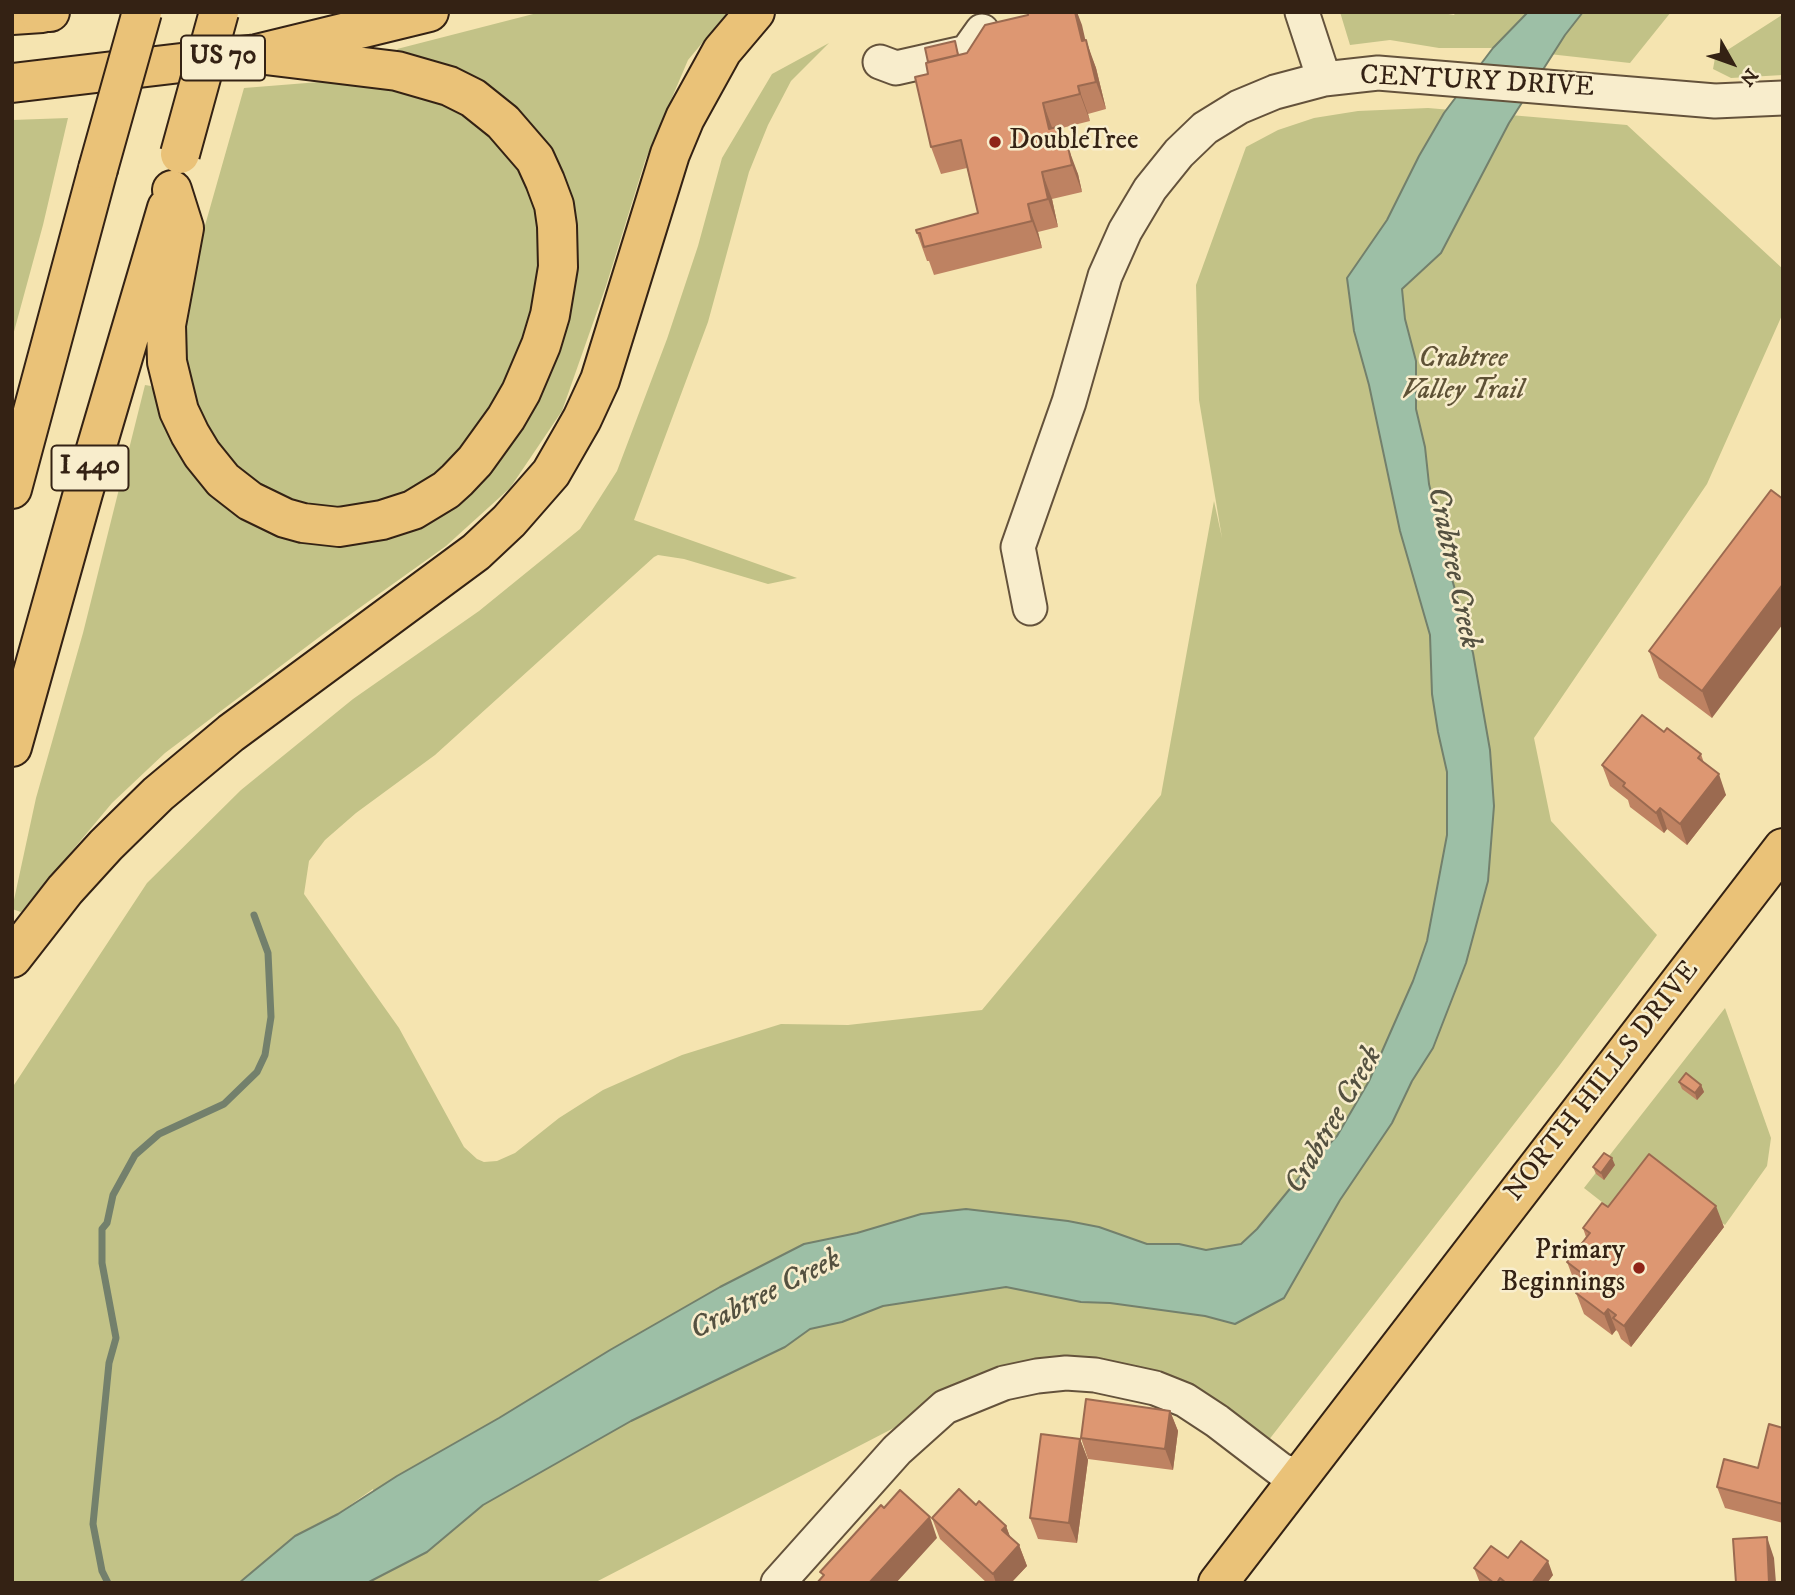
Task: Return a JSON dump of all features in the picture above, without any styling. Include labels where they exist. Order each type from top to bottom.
[{"type":"main road","name":"I 440","points":[[12,489],[142,12]]},
{"type":"main road","name":"I 440","points":[[12,747],[219,12]]},
{"type":"main road","name":"US 70","points":[[12,83],[257,54],[429,12]]},
{"type":"main road","points":[[12,958],[65,890],[158,794],[230,733],[476,551],[509,521],[551,473],[582,419],[600,380],[670,154],[685,118],[722,51],[755,12]]},
{"type":"main road","points":[[176,172],[184,228],[166,325],[167,362],[171,386],[184,422],[202,454],[223,480],[250,501],[285,518],[339,527],[382,520],[413,510],[446,490],[475,461],[506,418],[533,368],[544,335],[556,288],[559,248],[554,205],[545,181],[535,159],[503,122],[473,98],[449,86],[397,71],[257,54]]},
{"type":"main road","name":"NORTH HILLS DRIVE","points":[[1218,1583],[1783,848]]},
{"type":"street","points":[[1302,12],[1324,79]]},
{"type":"street","points":[[880,62],[896,68],[967,52],[982,31]]},
{"type":"street","name":"CENTURY DRIVE","points":[[1030,608],[1018,547],[1069,402],[1105,276],[1125,231],[1150,189],[1179,153],[1205,128],[1239,107],[1275,92],[1324,79],[1378,73],[1715,101],[1783,98]]},
{"type":"street","points":[[778,1583],[897,1450],[945,1407],[1004,1383],[1037,1376],[1066,1373],[1095,1375],[1155,1388],[1185,1400],[1281,1470],[1301,1478]]},
{"type":"green space","points":[[541,12],[728,12],[688,60],[645,161],[606,286],[562,411],[510,488],[446,546],[165,753],[112,803],[21,912],[12,909],[36,798],[83,633],[145,385],[151,386],[182,458],[224,505],[307,540],[500,454],[572,207],[397,49]]},
{"type":"green space","points":[[1340,12],[1437,12],[1454,15],[1456,12],[1671,12],[1630,63],[1513,50],[1509,32],[1493,48],[1439,48],[1390,40],[1350,45]]},
{"type":"green space","points":[[1782,15],[1783,75],[1731,78],[1713,69],[1715,58]]},
{"type":"green space","name":"Crabtree Valley Trail","points":[[829,43],[791,81],[768,125],[749,172],[708,322],[634,520],[797,578],[768,584],[684,559],[658,555],[654,557],[435,755],[356,813],[325,840],[309,861],[304,894],[399,1028],[464,1147],[484,1162],[497,1161],[515,1153],[559,1118],[603,1090],[682,1055],[781,1024],[848,1025],[982,1010],[1161,795],[1214,501],[1222,538],[1199,400],[1196,285],[1246,147],[1278,130],[1314,118],[1358,111],[1428,108],[1627,125],[1783,269],[1783,313],[1707,484],[1534,738],[1551,821],[1657,935],[1559,1066],[1268,1441],[1170,1399],[1006,1370],[594,1583],[302,1583],[382,1527],[373,1489],[239,1583],[12,1583],[12,1088],[147,883],[241,790],[353,699],[479,611],[580,529],[617,471],[667,339],[698,246],[722,158],[772,74]]},
{"type":"green space","points":[[357,79],[441,95],[522,161],[541,203],[537,324],[472,444],[410,498],[356,511],[297,505],[251,484],[200,423],[179,355],[183,303],[244,88]]},
{"type":"green space","points":[[68,118],[43,225],[12,339],[12,120]]},
{"type":"green space","points":[[1725,1008],[1771,1138],[1767,1166],[1725,1225],[1656,1175],[1621,1217],[1584,1188]]},
{"type":"water","name":"Crabtree Creek","points":[[1528,12],[1583,12],[1565,35],[1509,123],[1441,253],[1402,289],[1405,319],[1416,361],[1416,409],[1425,447],[1429,484],[1473,653],[1490,750],[1494,806],[1488,881],[1466,963],[1433,1048],[1412,1081],[1392,1123],[1340,1200],[1284,1298],[1235,1324],[1205,1316],[1110,1303],[1081,1302],[1006,1287],[883,1306],[842,1322],[810,1329],[785,1347],[631,1421],[483,1505],[427,1552],[367,1583],[239,1583],[295,1536],[338,1514],[610,1350],[720,1287],[804,1244],[857,1233],[921,1214],[966,1209],[1068,1221],[1099,1227],[1147,1244],[1179,1244],[1206,1250],[1241,1244],[1337,1136],[1369,1081],[1413,981],[1427,941],[1447,835],[1447,772],[1432,694],[1430,635],[1400,531],[1369,385],[1354,331],[1347,278],[1387,220],[1444,113],[1493,48]]},
{"type":"building","name":"DoubleTree","points":[[1028,12],[1075,12],[1082,41],[1086,40],[1096,82],[1078,86],[1080,94],[1043,103],[1049,129],[1057,127],[1062,148],[1068,147],[1072,165],[1042,172],[1048,199],[1028,204],[1032,221],[924,247],[920,233],[916,230],[978,213],[961,140],[931,147],[915,77],[928,74],[926,63],[967,53],[985,25],[1028,15]]},
{"type":"building","points":[[955,41],[958,55],[928,62],[925,48]]},
{"type":"building","points":[[1771,490],[1783,499],[1783,584],[1702,691],[1649,651]]},
{"type":"building","points":[[1642,715],[1664,732],[1667,728],[1701,754],[1698,758],[1719,774],[1680,824],[1660,808],[1656,813],[1602,765]]},
{"type":"building","points":[[1686,1073],[1701,1085],[1695,1093],[1679,1082]]},
{"type":"building","points":[[1604,1153],[1612,1158],[1601,1173],[1593,1167]]},
{"type":"building","name":"Primary Beginnings","points":[[1649,1154],[1716,1206],[1624,1326],[1613,1318],[1616,1315],[1608,1309],[1604,1314],[1576,1293],[1588,1278],[1567,1262],[1590,1233],[1583,1228],[1602,1203],[1608,1207]]},
{"type":"building","points":[[1086,1399],[1170,1411],[1165,1449],[1081,1438]]},
{"type":"building","points":[[1769,1424],[1783,1428],[1783,1504],[1717,1487],[1724,1459],[1758,1468]]},
{"type":"building","points":[[1041,1434],[1080,1439],[1069,1523],[1030,1518]]},
{"type":"building","points":[[959,1489],[976,1505],[979,1501],[1006,1526],[1002,1530],[1019,1545],[993,1574],[932,1518]]},
{"type":"building","points":[[900,1490],[930,1517],[869,1583],[817,1583],[824,1575],[820,1572],[881,1505],[884,1508]]},
{"type":"building","points":[[1767,1537],[1769,1583],[1736,1583],[1733,1539]]},
{"type":"building","points":[[1521,1541],[1548,1561],[1532,1583],[1506,1583],[1500,1578],[1494,1583],[1474,1568],[1491,1546],[1508,1558]]},
{"type":"waterway","points":[[108,1583],[102,1571],[93,1524],[109,1363],[116,1338],[102,1263],[102,1229],[107,1223],[113,1195],[135,1155],[159,1134],[224,1104],[257,1072],[265,1055],[271,1017],[268,953],[254,915]]},
{"type":"place","name":"DoubleTree","points":[[995,142]]},
{"type":"place","name":"Primary Beginnings","points":[[1639,1268]]}]
